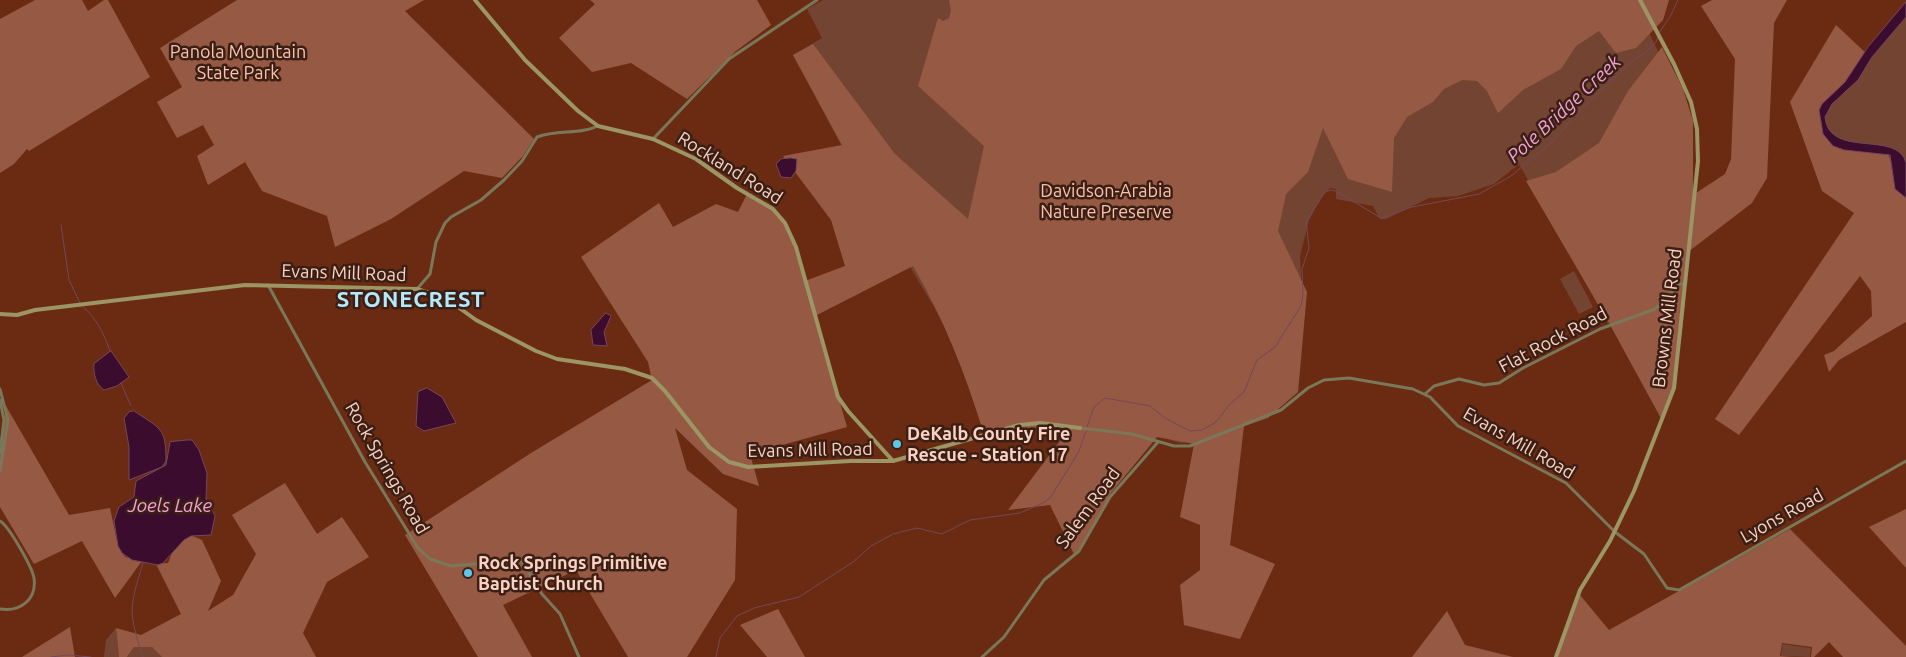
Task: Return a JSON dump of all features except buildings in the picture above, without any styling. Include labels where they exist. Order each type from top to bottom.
[{"type":"main road","name":"Rockland Road","points":[[475,0],[533,68],[578,111],[598,126],[653,139],[696,159],[779,215],[792,235],[796,247],[838,397],[893,461]]},
{"type":"main road","name":"Browns Mill Road","points":[[1556,657],[1580,590],[1615,532],[1634,491],[1674,388],[1698,161],[1696,128],[1689,97],[1640,0]]},
{"type":"main road","name":"Evans Mill Road","points":[[0,314],[17,316],[35,310],[267,284],[308,288],[391,286],[417,289],[446,299],[476,320],[536,351],[557,359],[625,369],[652,378],[665,391],[703,442],[724,458],[738,465],[792,466],[850,460],[893,461],[1021,425],[1040,424],[1080,428]]},
{"type":"street","points":[[653,139],[729,59],[817,0]]},
{"type":"street","points":[[417,289],[430,274],[436,242],[445,223],[453,215],[481,200],[504,180],[522,161],[537,137],[546,134],[580,132],[598,126]]},
{"type":"street","name":"Rock Springs Road","points":[[267,284],[360,454],[418,548],[430,558],[451,566],[487,563],[515,557],[522,560],[542,594],[560,614],[579,657]]},
{"type":"street","name":"Flat Rock Road","points":[[1425,394],[1434,386],[1459,379],[1484,386],[1499,384],[1523,368],[1600,329],[1655,309],[1679,284],[1685,284]]},
{"type":"street","name":"Evans Mill Road","points":[[1080,428],[1132,434],[1158,442],[1185,447],[1199,444],[1281,410],[1308,388],[1324,380],[1349,378],[1385,384],[1425,394],[1458,426],[1566,483],[1615,532],[1644,554],[1661,582],[1670,589]]},
{"type":"street","points":[[0,390],[8,420],[2,445]]},
{"type":"street","points":[[0,400],[4,420],[0,471]]},
{"type":"street","name":"Salem Road","points":[[982,657],[1004,637],[1044,580],[1079,551],[1110,497],[1158,442]]},
{"type":"street","name":"Lyons Road","points":[[1670,589],[1679,590],[1690,585],[1906,461]]},
{"type":"street","points":[[0,521],[10,531],[34,577],[30,598],[22,607],[12,611],[0,609]]},
{"type":"green space","points":[[35,0],[82,0],[88,11],[104,0],[108,0],[150,77],[29,151],[27,149],[14,164],[0,173],[0,19]]},
{"type":"green space","name":"Panola Mountain State Park","points":[[237,0],[424,0],[405,11],[534,139],[523,156],[502,178],[464,171],[391,219],[335,247],[327,216],[262,191],[245,162],[208,185],[197,156],[214,145],[203,125],[177,138],[157,102],[182,87],[160,48]]},
{"type":"green space","points":[[590,0],[757,0],[771,25],[736,51],[687,99],[631,63],[592,72],[559,38],[595,4]]},
{"type":"green space","name":"Davidson-Arabia Nature Preserve","points":[[823,0],[1633,0],[1671,78],[1634,312],[1608,323],[1519,164],[1494,184],[1458,196],[1429,198],[1386,219],[1380,219],[1373,206],[1336,199],[1336,189],[1330,188],[1321,198],[1309,220],[1300,256],[1302,295],[1198,440],[1181,443],[1173,441],[964,363],[934,307],[872,203],[793,55],[822,38],[807,9]]},
{"type":"green space","points":[[949,0],[1669,0],[1663,20],[1636,48],[1616,53],[1599,31],[1576,46],[1561,69],[1523,90],[1498,113],[1487,91],[1477,81],[1462,80],[1444,89],[1433,102],[1407,117],[1394,138],[1392,192],[1348,179],[1323,128],[1308,172],[1286,194],[1278,231],[1307,292],[1298,392],[1268,418],[1244,426],[1230,545],[1275,564],[1240,639],[1184,625],[1180,585],[1200,570],[1200,525],[1180,517],[1194,444],[1157,437],[1111,493],[1084,544],[1074,554],[1050,505],[1008,510],[1072,425],[983,431],[953,347],[913,266],[815,316],[847,427],[750,454],[759,486],[723,474],[675,428],[687,470],[737,509],[735,580],[687,657],[628,657],[576,570],[503,605],[532,657],[478,657],[405,535],[531,453],[652,380],[648,362],[581,257],[659,203],[673,227],[716,204],[738,212],[747,194],[768,204],[789,229],[805,281],[845,266],[831,220],[783,156],[842,145],[793,55],[813,44],[895,154],[968,219],[984,146],[918,86],[938,18],[943,21],[949,18],[951,11]]},
{"type":"green space","points":[[1712,0],[1787,0],[1774,23],[1767,178],[1752,203],[1688,252],[1684,317],[1678,359],[1663,422],[1609,323],[1526,181],[1556,172],[1599,143],[1628,91],[1662,47],[1683,89],[1693,121],[1693,195],[1725,174],[1731,159],[1735,59],[1701,6]]},
{"type":"green space","points":[[1906,17],[1906,162],[1897,152],[1885,147],[1847,141],[1837,137],[1829,129],[1825,117],[1832,104],[1858,80],[1872,57]]},
{"type":"green space","points":[[1836,25],[1869,56],[1850,86],[1822,103],[1824,134],[1888,154],[1906,198],[1906,322],[1839,360],[1829,372],[1824,355],[1834,351],[1872,316],[1871,291],[1860,276],[1739,435],[1715,419],[1854,213],[1822,191],[1790,102]]},
{"type":"green space","points":[[1574,271],[1593,307],[1579,314],[1560,279]]},
{"type":"green space","points":[[6,406],[69,515],[110,508],[118,546],[125,557],[142,561],[115,598],[82,541],[34,564],[0,507],[0,442]]},
{"type":"green space","points":[[285,483],[317,534],[342,517],[369,557],[327,582],[303,633],[316,657],[162,657],[152,647],[134,647],[127,657],[119,657],[116,628],[141,635],[181,614],[156,564],[168,563],[175,546],[190,535],[202,540],[221,581],[208,611],[233,595],[256,554],[232,515]]},
{"type":"green space","points":[[1906,509],[1906,568],[1869,527]]},
{"type":"green space","points":[[1790,529],[1906,646],[1906,657],[1843,657],[1829,642],[1814,657],[1811,657],[1812,647],[1782,643],[1780,656],[1794,657],[1554,657],[1580,595],[1609,630]]},
{"type":"green space","points":[[778,609],[805,657],[767,657],[740,625]]},
{"type":"green space","points":[[1447,611],[1465,645],[1513,657],[1412,657]]},
{"type":"green space","points":[[70,627],[75,657],[22,657]]},
{"type":"green space","points":[[116,628],[119,657],[104,657],[106,640]]},
{"type":"green space","points":[[1782,644],[1811,648],[1810,657],[1781,656]]},
{"type":"green space","points":[[134,647],[152,647],[162,657],[127,657]]},
{"type":"water","points":[[1906,2],[1906,17],[1872,57],[1858,80],[1832,104],[1825,117],[1829,130],[1838,138],[1891,148],[1900,153],[1906,163],[1906,198],[1895,189],[1890,155],[1844,150],[1833,146],[1823,134],[1819,110],[1822,104],[1845,82],[1868,47]]},
{"type":"water","points":[[781,159],[797,159],[796,171],[791,178],[781,177],[776,164]]},
{"type":"water","points":[[606,313],[611,316],[604,332],[607,346],[593,345],[591,330]]},
{"type":"water","points":[[111,351],[129,377],[117,386],[104,390],[96,378],[94,364]]},
{"type":"water","points":[[427,388],[442,397],[456,423],[424,431],[416,426],[418,392]]},
{"type":"water","points":[[134,411],[160,430],[165,442],[166,461],[162,467],[129,480],[129,447],[124,418],[129,412]]},
{"type":"water","name":"Joels Lake","points":[[192,440],[199,450],[207,473],[206,499],[215,516],[211,535],[191,536],[184,540],[163,563],[158,565],[132,560],[122,553],[118,546],[114,521],[119,507],[134,497],[136,481],[166,465],[170,442]]},
{"type":"waterway","name":"Pole Bridge Creek","points":[[1659,33],[1678,0]]},
{"type":"waterway","name":"Pole Bridge Creek","points":[[1087,427],[1094,407],[1105,398],[1150,406],[1165,418],[1190,431],[1202,430],[1216,422],[1229,405],[1244,392],[1257,360],[1275,347],[1301,306],[1303,294],[1302,269],[1309,248],[1306,221],[1325,192],[1336,191],[1381,218],[1412,207],[1479,194],[1511,176],[1554,140],[1571,119],[1631,62],[1648,50],[1658,37]]},
{"type":"waterway","points":[[61,225],[69,280],[80,303]]},
{"type":"waterway","points":[[83,307],[100,327],[110,351]]},
{"type":"waterway","points":[[121,383],[131,406]]},
{"type":"waterway","name":"Pole Bridge Creek","points":[[716,657],[720,638],[737,616],[754,608],[799,597],[853,562],[871,546],[893,534],[917,528],[942,534],[970,520],[1020,513],[1043,503],[1050,498],[1079,451],[1086,431]]},
{"type":"waterway","points":[[143,563],[132,610],[143,657]]},
{"type":"waterway","name":"Pole Bridge Creek","points":[[51,657],[68,655],[91,657]]},
{"type":"place","name":"DeKalb County Fire Rescue - Station 17","points":[[897,444]]},
{"type":"place","name":"Rock Springs Primitive Baptist Church","points":[[468,573]]},
{"type":"district","name":"STONECREST","points":[[411,300]]}]
